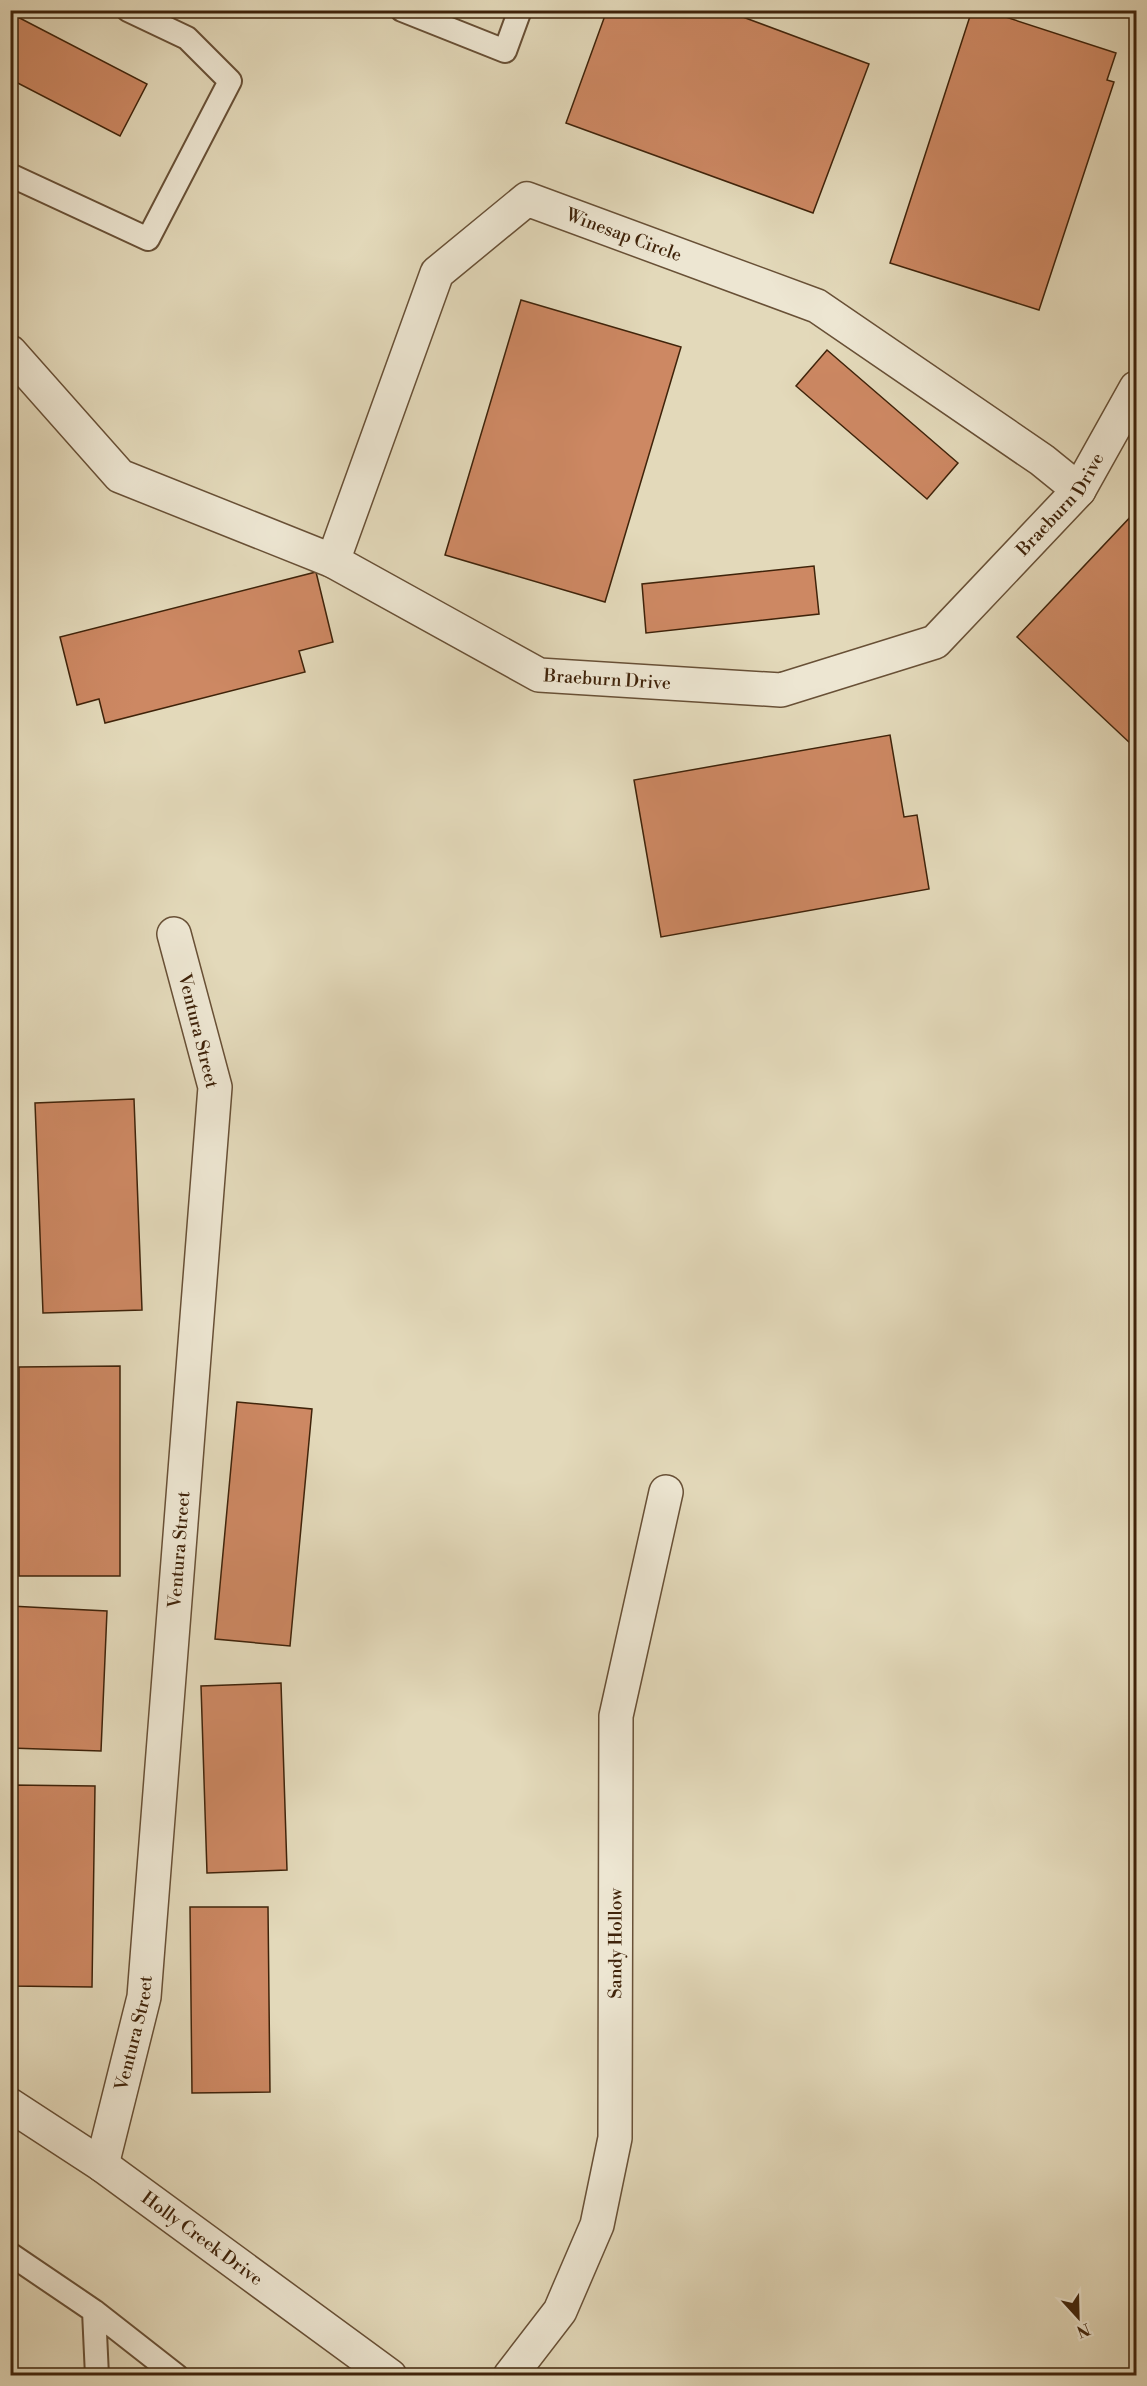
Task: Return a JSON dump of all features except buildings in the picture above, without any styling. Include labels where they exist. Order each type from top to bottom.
[{"type":"street","name":"Winesap Circle","points":[[333,561],[437,273],[527,199],[817,306],[1042,460],[1079,490]]},
{"type":"street","name":"Braeburn Drive","points":[[10,352],[120,476],[333,561],[539,675],[781,690],[935,642],[1079,490],[1137,388]]},
{"type":"street","name":"Ventura Street","points":[[102,2165],[144,1996],[215,1087],[174,934]]},
{"type":"street","name":"Sandy Hollow","points":[[510,2376],[560,2311],[597,2225],[615,2138],[616,1716],[666,1492]]},
{"type":"street","name":"Holly Creek Drive","points":[[10,2105],[102,2165],[390,2376]]},
{"type":"lane","points":[[10,175],[148,239],[230,81],[187,38],[128,10]]},
{"type":"lane","points":[[402,10],[505,51],[520,10]]},
{"type":"lane","points":[[10,2254],[94,2311],[177,2376]]},
{"type":"lane","points":[[94,2311],[97,2376]]}]
